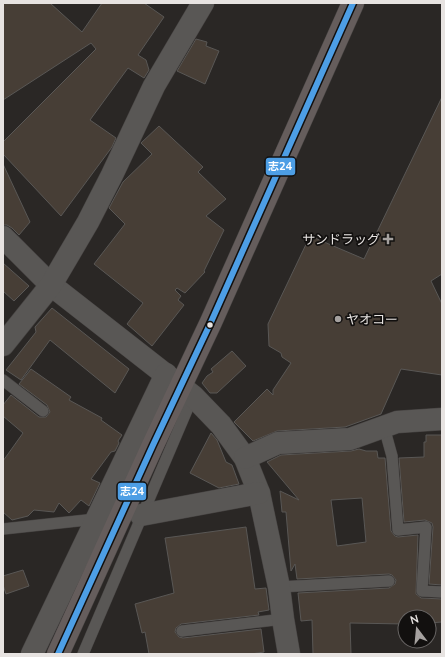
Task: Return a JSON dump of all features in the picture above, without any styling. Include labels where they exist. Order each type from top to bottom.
[{"type":"main road","points":[[58,654],[180,385],[211,322],[353,3]]},
{"type":"street","points":[[3,345],[51,285],[98,202],[154,86],[203,3]]},
{"type":"street","points":[[3,237],[51,285],[180,385],[221,425],[245,458],[259,493],[279,587],[289,654]]},
{"type":"street","points":[[32,654],[96,519],[180,385]]},
{"type":"street","points":[[245,458],[278,443],[350,439],[397,422],[442,419]]},
{"type":"street","points":[[142,515],[259,493]]},
{"type":"lane","points":[[3,380],[42,411]]},
{"type":"lane","points":[[83,654],[142,515],[180,385]]},
{"type":"lane","points":[[384,427],[392,456],[398,530],[426,527],[422,591],[442,592]]},
{"type":"lane","points":[[3,530],[96,519]]},
{"type":"lane","points":[[279,587],[390,580]]},
{"type":"lane","points":[[182,631],[283,619]]},
{"type":"building","points":[[3,3],[50,3],[82,32],[102,3],[144,3],[164,17],[138,55],[146,60],[149,70],[144,78],[128,68],[90,120],[116,138],[112,147],[61,216],[3,154],[3,142],[96,49],[91,43],[3,100]]},
{"type":"building","points":[[196,39],[207,42],[206,46],[219,51],[205,84],[177,71]]},
{"type":"building","points":[[442,97],[442,274],[431,281],[442,304],[442,375],[401,369],[381,414],[345,427],[277,431],[253,441],[234,422],[267,389],[273,395],[273,390],[291,363],[282,357],[281,353],[269,346],[268,324],[310,236],[364,259]]},
{"type":"building","points":[[159,126],[203,167],[198,172],[226,199],[206,216],[224,230],[204,271],[205,272],[185,293],[177,288],[175,290],[181,296],[178,300],[184,305],[152,346],[127,324],[143,303],[94,264],[125,224],[109,208],[123,182],[152,154],[141,143]]},
{"type":"building","points":[[3,164],[30,222],[19,235],[12,228],[7,225],[3,225]]},
{"type":"building","points":[[3,263],[29,286],[14,301],[3,291]]},
{"type":"building","points":[[52,308],[129,369],[115,393],[50,340],[21,380],[6,370],[36,332],[35,327]]},
{"type":"building","points":[[232,351],[246,366],[217,393],[210,393],[202,383],[207,376],[213,372],[211,369]]},
{"type":"building","points":[[31,369],[71,397],[69,400],[102,418],[101,420],[122,435],[118,441],[119,443],[115,451],[111,452],[91,479],[100,483],[89,506],[81,500],[69,513],[59,503],[54,512],[34,510],[28,516],[12,520],[3,512],[3,461],[23,433],[3,416],[3,405],[11,395],[39,417],[46,417],[50,412],[47,405],[19,384]]},
{"type":"building","points":[[211,433],[217,440],[226,462],[232,465],[239,484],[219,488],[190,473]]},
{"type":"building","points":[[426,435],[442,435],[442,585],[429,584],[432,523],[425,520],[404,522],[399,458],[424,457],[424,442],[426,442]]},
{"type":"building","points":[[359,449],[366,451],[377,451],[378,458],[385,458],[391,531],[398,537],[418,535],[416,594],[421,598],[442,599],[442,622],[437,622],[437,609],[397,609],[397,624],[350,623],[351,654],[313,654],[312,620],[301,621],[298,593],[389,588],[395,584],[396,580],[389,574],[297,579],[295,564],[291,571],[286,512],[282,512],[280,491],[299,500],[267,462],[281,455],[351,451]],"holes":[[[362,498],[366,542],[337,546],[331,500]]]},
{"type":"building","points":[[246,527],[255,589],[266,588],[269,610],[258,612],[259,615],[181,624],[176,628],[175,632],[179,637],[183,638],[261,629],[264,652],[251,654],[149,654],[145,632],[142,633],[135,604],[174,593],[165,538]]},
{"type":"building","points":[[23,570],[29,586],[6,594],[3,585],[3,576]]},
{"type":"transit line","name":"志24","points":[[58,654],[211,322],[353,3]]},
{"type":"place","name":"サンドラッグ","points":[[388,239]]},
{"type":"place","name":"ヤオコー","points":[[338,319]]}]
